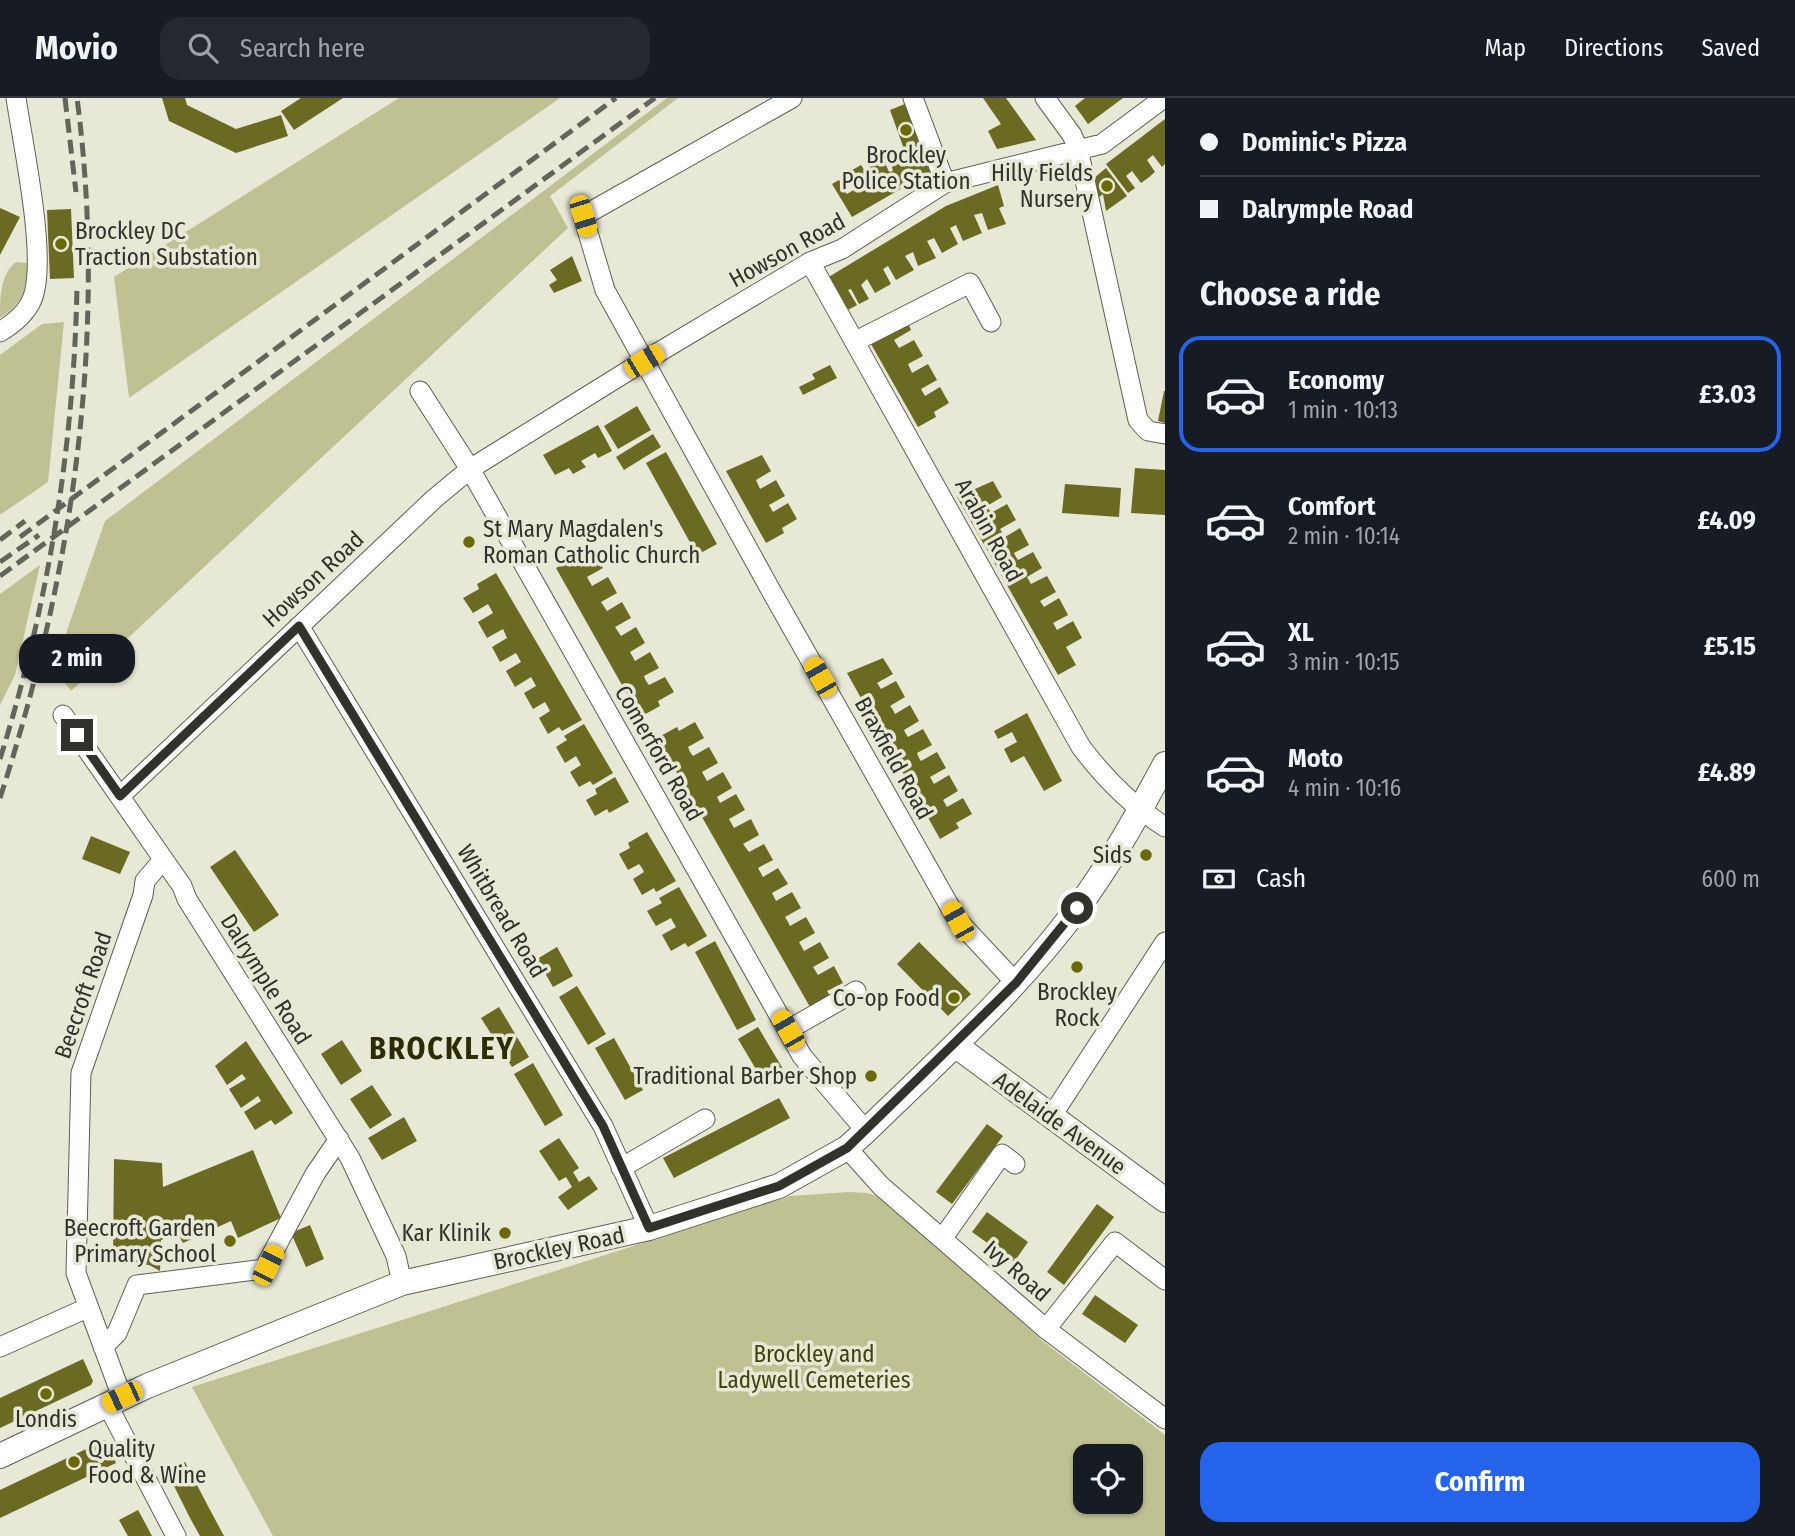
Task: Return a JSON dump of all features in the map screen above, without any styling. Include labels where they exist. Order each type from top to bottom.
[{"type":"main road","name":"Brockley Road","points":[[0,1456],[115,1401],[402,1283],[649,1228],[779,1186],[847,1148],[1016,983],[1077,908],[1140,810],[1165,764]]},
{"type":"main road","name":"Adelaide Avenue","points":[[955,1045],[1165,1200]]},
{"type":"street","points":[[0,332],[26,310],[37,281],[32,208],[16,98]]},
{"type":"street","name":"Braxfield Road","points":[[792,98],[583,216],[605,290],[958,921],[1016,983]]},
{"type":"street","points":[[913,98],[945,183]]},
{"type":"street","points":[[1045,98],[1072,135],[1078,149],[1139,420],[1148,431],[1165,434]]},
{"type":"street","name":"Howson Road","points":[[120,796],[470,469],[810,262],[842,249],[945,183],[1102,144],[1164,98]]},
{"type":"street","name":"Arabin Road","points":[[810,262],[1082,747],[1114,786],[1140,810],[1165,827]]},
{"type":"street","points":[[856,341],[970,283],[991,322]]},
{"type":"street","name":"Comerford Road","points":[[421,391],[470,469],[802,1056],[866,1131]]},
{"type":"street","name":"Whitbread Road","points":[[299,626],[603,1126],[649,1228]]},
{"type":"street","name":"Dalrymple Road","points":[[63,715],[162,861],[182,886],[187,899],[339,1139],[396,1256],[402,1283]]},
{"type":"street","name":"Beecroft Road","points":[[162,861],[145,881],[143,895],[81,1073],[76,1273],[103,1347],[115,1401],[176,1536]]},
{"type":"street","points":[[1051,1117],[1165,942]]},
{"type":"street","points":[[788,1030],[856,991]]},
{"type":"street","points":[[621,1168],[705,1119]]},
{"type":"street","points":[[103,1347],[117,1333],[137,1285],[264,1269],[315,1174],[339,1139]]},
{"type":"street","name":"Ivy Road","points":[[847,1148],[881,1186],[1046,1329],[1162,1411]]},
{"type":"street","points":[[942,1239],[1002,1154],[1015,1164]]},
{"type":"street","points":[[1046,1329],[1115,1242],[1165,1280]]},
{"type":"street","points":[[0,1347],[87,1308]]},
{"type":"green space","points":[[399,98],[560,98],[129,398],[114,277]]},
{"type":"green space","points":[[667,98],[678,98],[550,196],[568,228],[71,691],[54,668],[105,521]]},
{"type":"green space","points":[[16,262],[28,263],[23,295],[14,307],[0,318],[4,280]]},
{"type":"green space","points":[[64,322],[48,482],[0,515],[0,355],[42,324]]},
{"type":"green space","points":[[40,565],[15,675],[0,705],[0,594]]},
{"type":"green space","name":"Brockley and Ladywell Cemeteries","points":[[867,1193],[880,1197],[1044,1342],[1165,1435],[1165,1536],[273,1536],[192,1387],[790,1196]]},
{"type":"building","points":[[162,98],[185,98],[187,105],[236,129],[281,115],[288,136],[236,153],[169,121]]},
{"type":"building","points":[[301,98],[343,98],[294,130],[281,111]]},
{"type":"building","points":[[983,98],[1006,98],[1036,140],[997,149],[988,131],[1001,124]]},
{"type":"building","points":[[1085,98],[1123,98],[1088,124],[1075,106]]},
{"type":"building","name":"Brockley Police Station","points":[[905,104],[930,172],[852,217],[832,184],[839,180],[847,194],[857,188],[847,173],[861,165],[871,180],[876,177],[865,159],[880,151],[889,172],[893,171],[890,160],[898,157],[901,167],[909,163],[890,110]]},
{"type":"building","points":[[1165,119],[1165,164],[1162,167],[1153,155],[1147,160],[1155,172],[1141,183],[1132,171],[1126,176],[1135,188],[1128,193],[1106,164]]},
{"type":"building","name":"Hilly Fields Nursery","points":[[1106,168],[1127,196],[1106,211],[1103,194],[1098,198],[1094,178]]},
{"type":"building","points":[[998,185],[1004,206],[999,208],[1006,224],[988,230],[982,213],[974,215],[982,233],[963,241],[956,225],[950,228],[958,244],[942,253],[934,238],[927,241],[936,258],[918,266],[913,252],[905,256],[914,270],[896,280],[888,266],[883,269],[891,284],[875,293],[867,279],[861,285],[869,299],[859,304],[851,289],[848,290],[857,305],[846,311],[827,278],[946,206]]},
{"type":"building","points":[[0,208],[20,217],[0,255]]},
{"type":"building","name":"Brockley DC Traction Substation","points":[[71,209],[74,278],[50,279],[47,210]]},
{"type":"building","points":[[572,256],[582,281],[554,293],[549,285],[557,280],[550,270]]},
{"type":"building","points":[[908,323],[911,330],[894,340],[899,348],[914,340],[923,356],[908,364],[912,373],[928,364],[937,380],[921,389],[925,396],[940,387],[949,403],[934,412],[936,417],[918,427],[871,344]]},
{"type":"building","points":[[830,365],[837,378],[803,395],[799,387],[815,379],[812,374]]},
{"type":"building","points":[[1165,391],[1165,423],[1158,421]]},
{"type":"building","points":[[637,406],[651,430],[618,449],[604,426]]},
{"type":"building","points":[[598,425],[612,451],[598,458],[595,453],[581,461],[586,467],[573,474],[569,468],[555,475],[543,455]]},
{"type":"building","points":[[653,434],[661,447],[624,470],[616,457]]},
{"type":"building","points":[[666,452],[717,544],[697,555],[646,463]]},
{"type":"building","points":[[762,455],[771,471],[756,480],[760,489],[776,480],[785,496],[769,505],[773,512],[788,503],[797,519],[782,528],[784,533],[766,543],[726,471]]},
{"type":"building","points":[[1135,468],[1165,470],[1165,515],[1131,513]]},
{"type":"building","points":[[993,481],[1002,497],[987,506],[991,513],[1007,504],[1016,520],[1000,529],[1005,537],[1020,528],[1029,545],[1014,553],[1016,557],[1018,560],[1033,552],[1042,568],[1027,577],[1031,584],[1047,576],[1056,592],[1040,601],[1044,607],[1059,598],[1068,615],[1053,623],[1057,630],[1073,621],[1082,638],[1066,647],[1076,665],[1058,675],[957,497]]},
{"type":"building","points":[[1065,484],[1121,488],[1119,517],[1062,513]]},
{"type":"building","points":[[594,552],[603,568],[587,577],[592,586],[608,577],[617,593],[601,602],[607,611],[622,602],[631,618],[615,627],[621,636],[636,627],[645,643],[630,652],[635,661],[650,652],[659,668],[644,676],[646,681],[649,685],[665,677],[674,692],[658,701],[660,706],[640,717],[556,568],[576,557],[578,561]]},
{"type":"building","points":[[496,573],[582,720],[562,731],[559,727],[548,734],[539,718],[550,711],[545,702],[533,709],[524,693],[536,686],[531,677],[515,687],[506,671],[521,662],[516,653],[500,662],[492,647],[507,638],[503,629],[487,638],[478,622],[493,613],[488,604],[473,613],[463,598],[479,589],[477,584]]},
{"type":"building","points":[[883,658],[893,674],[877,683],[881,689],[896,681],[905,697],[890,706],[895,714],[910,705],[919,721],[904,730],[906,734],[908,737],[923,729],[932,745],[917,753],[919,758],[921,761],[937,752],[946,768],[930,777],[934,784],[949,775],[958,791],[943,800],[947,807],[963,798],[972,814],[956,823],[959,828],[940,839],[847,673]]},
{"type":"building","points":[[1027,713],[1062,781],[1044,791],[1024,756],[1011,763],[1004,749],[1017,742],[1012,732],[998,739],[994,731]]},
{"type":"building","points":[[695,722],[704,738],[688,747],[690,752],[693,756],[709,747],[718,763],[702,772],[707,781],[723,772],[732,788],[717,797],[720,803],[736,794],[745,810],[729,819],[734,828],[751,819],[759,835],[743,844],[749,852],[764,844],[773,860],[758,868],[763,877],[778,868],[788,884],[772,893],[776,901],[792,892],[801,908],[785,917],[790,926],[806,917],[815,933],[799,942],[804,951],[820,942],[829,958],[813,967],[818,975],[834,966],[843,983],[827,991],[830,996],[810,1007],[657,738],[677,727],[679,731]]},
{"type":"building","points":[[584,724],[613,773],[593,785],[590,781],[579,787],[570,772],[581,765],[576,756],[565,763],[556,747],[567,740],[564,736]]},
{"type":"building","points":[[615,777],[629,802],[609,813],[607,809],[595,816],[586,800],[597,794],[595,789]]},
{"type":"building","points":[[647,832],[676,881],[656,892],[654,888],[642,895],[633,879],[644,872],[642,868],[639,864],[628,870],[619,854],[630,848],[628,843]]},
{"type":"building","points":[[91,836],[130,852],[120,874],[82,859]]},
{"type":"building","points":[[235,850],[279,915],[254,932],[210,867]]},
{"type":"building","points":[[679,887],[707,936],[688,947],[685,943],[671,951],[662,935],[676,927],[671,918],[656,926],[647,911],[662,903],[659,898]]},
{"type":"building","points":[[715,941],[756,1020],[737,1030],[695,952]]},
{"type":"building","points":[[919,942],[971,994],[948,1016],[897,964]]},
{"type":"building","points":[[557,947],[573,976],[553,987],[537,959]]},
{"type":"building","points":[[577,986],[606,1034],[588,1045],[559,997]]},
{"type":"building","points":[[499,1007],[529,1057],[512,1067],[481,1018]]},
{"type":"building","points":[[758,1027],[783,1069],[763,1081],[738,1039]]},
{"type":"building","points":[[614,1038],[643,1090],[625,1100],[595,1048]]},
{"type":"building","points":[[342,1040],[362,1071],[341,1085],[321,1054]]},
{"type":"building","points":[[246,1041],[293,1113],[275,1125],[271,1120],[255,1130],[244,1112],[261,1101],[258,1096],[241,1108],[229,1089],[246,1079],[242,1074],[227,1085],[215,1066]]},
{"type":"building","points":[[533,1063],[563,1115],[545,1126],[514,1074]]},
{"type":"building","points":[[372,1085],[392,1115],[370,1129],[350,1099]]},
{"type":"building","points":[[779,1098],[790,1118],[674,1178],[663,1158]]},
{"type":"building","points":[[404,1117],[417,1141],[382,1160],[368,1138]]},
{"type":"building","points":[[987,1124],[1003,1136],[952,1204],[936,1192]]},
{"type":"building","points":[[559,1138],[579,1168],[573,1172],[579,1182],[589,1176],[598,1189],[568,1210],[558,1197],[572,1187],[566,1177],[559,1181],[539,1151]]},
{"type":"building","points":[[253,1150],[281,1218],[238,1238],[231,1221],[183,1243],[178,1234],[161,1240],[160,1271],[149,1265],[113,1261],[114,1159],[162,1163],[163,1187]]},
{"type":"building","points":[[1097,1204],[1114,1217],[1064,1285],[1047,1272]]},
{"type":"building","points":[[987,1212],[1028,1242],[1014,1262],[972,1232]]},
{"type":"building","points":[[310,1225],[324,1259],[306,1267],[291,1233]]},
{"type":"building","points":[[1095,1295],[1138,1325],[1125,1343],[1082,1314]]},
{"type":"building","points":[[83,1359],[93,1381],[91,1385],[0,1428],[0,1398]]},
{"type":"building","points":[[105,1440],[116,1463],[0,1518],[0,1490]]},
{"type":"building","points":[[185,1462],[224,1536],[200,1536],[190,1518],[167,1472]]},
{"type":"building","points":[[138,1510],[152,1536],[128,1536],[119,1520]]},
{"type":"railway","points":[[65,98],[76,192]]},
{"type":"railway","points":[[0,798],[26,713],[47,627],[65,540],[78,452],[86,364],[88,275],[86,187],[77,98]]},
{"type":"railway","points":[[20,537],[616,98]]},
{"type":"railway","points":[[0,576],[655,98]]},
{"type":"railway","points":[[0,759],[32,643],[55,526],[70,406],[77,286]]},
{"type":"railway","points":[[0,540],[25,521]]},
{"type":"railway","points":[[0,562],[39,535]]},
{"type":"place","name":"Brockley Police Station","points":[[906,130]]},
{"type":"place","name":"Hilly Fields Nursery","points":[[1107,186]]},
{"type":"place","name":"Brockley DC Traction Substation","points":[[61,244]]},
{"type":"place","name":"St Mary Magdalen's Roman Catholic Church","points":[[469,542]]},
{"type":"place","name":"Sids","points":[[1146,855]]},
{"type":"place","name":"Brockley Rock","points":[[1077,967]]},
{"type":"place","name":"Co-op Food","points":[[954,998]]},
{"type":"place","name":"Traditional Barber Shop","points":[[871,1076]]},
{"type":"place","name":"Kar Klinik","points":[[505,1233]]},
{"type":"place","name":"Beecroft Garden Primary School","points":[[230,1241]]},
{"type":"place","name":"Londis","points":[[46,1394]]},
{"type":"place","name":"Quality Food & Wine","points":[[74,1462]]},
{"type":"district","name":"BROCKLEY","points":[[442,1049]]},
{"type":"route","points":[[77,735],[120,796],[299,626],[603,1126],[649,1228],[779,1186],[847,1148],[1016,983],[1077,908]]}]
